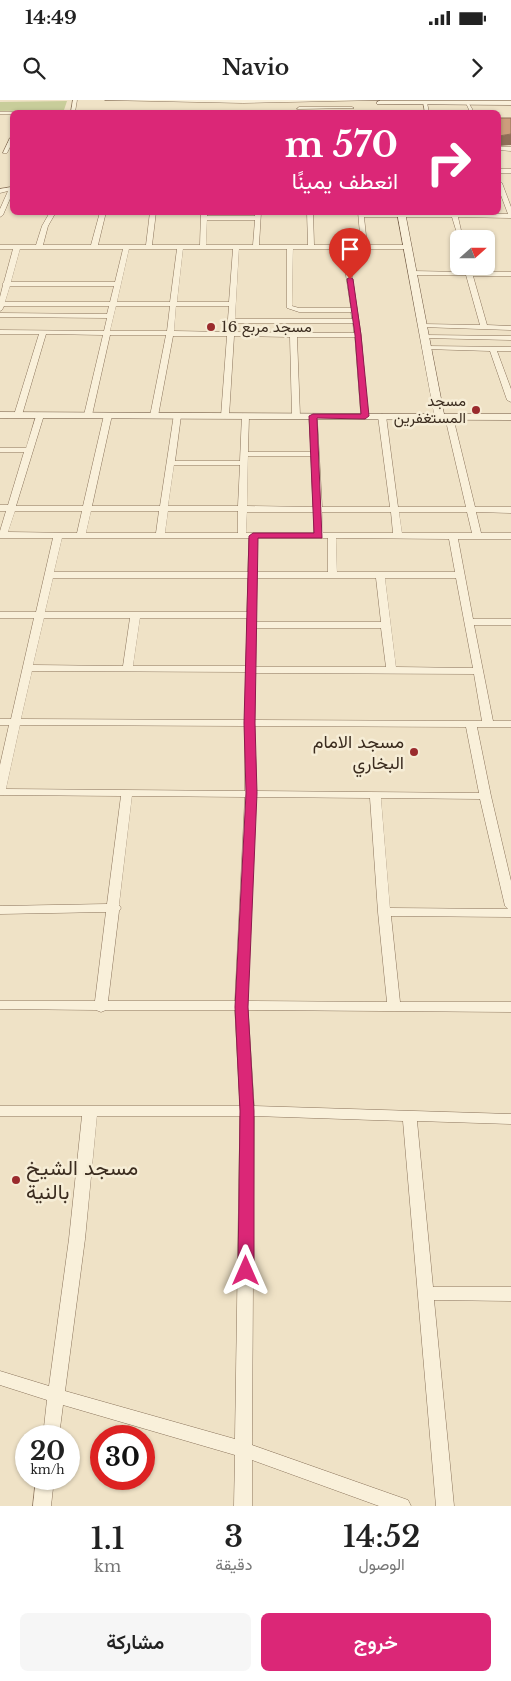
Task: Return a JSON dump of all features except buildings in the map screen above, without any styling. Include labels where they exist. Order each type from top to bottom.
[{"type":"street","points":[[0,100],[11,100]]},
{"type":"street","points":[[107,100],[190,104],[201,101],[243,103],[297,100],[425,103],[439,101],[468,103],[491,101],[511,104]]},
{"type":"street","points":[[289,108],[352,110],[351,100]]},
{"type":"street","points":[[280,102],[280,108]]},
{"type":"street","points":[[425,103],[427,110]]},
{"type":"street","points":[[468,103],[471,110]]},
{"type":"street","points":[[2,152],[10,141]]},
{"type":"street","points":[[501,186],[508,201],[510,212]]},
{"type":"street","points":[[0,215],[10,193]]},
{"type":"street","points":[[39,247],[45,226],[51,215]]},
{"type":"street","points":[[94,247],[102,215]]},
{"type":"street","points":[[149,247],[153,215]]},
{"type":"street","points":[[203,247],[204,215],[257,215],[256,247]]},
{"type":"street","points":[[310,215],[311,247]]},
{"type":"street","points":[[362,215],[364,247]]},
{"type":"street","points":[[401,215],[427,348],[478,536]]},
{"type":"street","points":[[419,215],[455,217],[477,215]]},
{"type":"street","points":[[455,217],[458,230]]},
{"type":"street","points":[[0,246],[408,247]]},
{"type":"street","points":[[17,246],[1,301],[113,304],[232,304]]},
{"type":"street","points":[[88,415],[126,247]]},
{"type":"street","points":[[154,416],[170,333],[180,247]]},
{"type":"street","points":[[225,416],[232,333],[236,247]]},
{"type":"street","points":[[345,247],[358,335],[365,416]]},
{"type":"street","points":[[290,248],[289,307],[299,310],[354,310]]},
{"type":"street","points":[[412,273],[450,274]]},
{"type":"street","points":[[495,274],[511,274]]},
{"type":"street","points":[[469,275],[484,326]]},
{"type":"street","points":[[5,284],[117,284]]},
{"type":"street","points":[[0,315],[110,316]]},
{"type":"street","points":[[232,321],[356,321]]},
{"type":"street","points":[[423,326],[511,328]]},
{"type":"street","points":[[0,332],[358,335]]},
{"type":"street","points":[[18,415],[43,332]]},
{"type":"street","points":[[293,334],[296,416]]},
{"type":"street","points":[[425,337],[511,338]]},
{"type":"street","points":[[427,348],[511,349]]},
{"type":"street","points":[[493,349],[511,400]]},
{"type":"street","points":[[0,415],[511,417]]},
{"type":"street","points":[[40,415],[1,535],[511,536]]},
{"type":"street","points":[[81,535],[108,415]]},
{"type":"street","points":[[160,535],[177,416]]},
{"type":"street","points":[[243,1506],[247,1111],[242,1007],[252,793],[250,723],[254,576],[243,509],[244,416]]},
{"type":"street","points":[[313,416],[319,536]]},
{"type":"street","points":[[382,416],[398,536]]},
{"type":"street","points":[[0,450],[29,450]]},
{"type":"street","points":[[171,464],[315,454]]},
{"type":"street","points":[[0,508],[511,510]]},
{"type":"street","points":[[58,535],[1,777],[0,791],[485,796]]},
{"type":"street","points":[[332,536],[333,575]]},
{"type":"street","points":[[453,536],[488,724]]},
{"type":"street","points":[[49,575],[460,575]]},
{"type":"street","points":[[380,575],[391,670]]},
{"type":"street","points":[[0,615],[134,616],[386,625]]},
{"type":"street","points":[[128,669],[134,616]]},
{"type":"street","points":[[469,622],[511,622]]},
{"type":"street","points":[[28,668],[478,671]]},
{"type":"street","points":[[0,722],[511,724]]},
{"type":"street","points":[[471,724],[485,796],[511,906]]},
{"type":"street","points":[[101,1007],[115,908],[127,793]]},
{"type":"street","points":[[375,794],[384,912],[394,1006]]},
{"type":"street","points":[[0,910],[115,908]]},
{"type":"street","points":[[384,912],[511,913]]},
{"type":"street","points":[[0,1005],[101,1007],[511,1007]]},
{"type":"street","points":[[0,1111],[247,1111],[511,1119]]},
{"type":"street","points":[[53,1425],[77,1239],[90,1111]]},
{"type":"street","points":[[410,1117],[445,1506]]},
{"type":"street","points":[[426,1293],[511,1294]]},
{"type":"street","points":[[0,1378],[245,1450],[402,1506]]},
{"type":"street","points":[[42,1506],[44,1490]]},
{"type":"green space","points":[[67,101],[64,110],[0,111],[0,102]]},
{"type":"place","name":"مسجد مربع 16","points":[[211,327]]},
{"type":"place","name":"مسجد المستغفرين","points":[[476,410]]},
{"type":"place","name":"مسجد الامام البخاري","points":[[414,752]]},
{"type":"place","name":"مسجد الشيخ بالنية","points":[[16,1180]]},
{"type":"route","points":[[246,1271],[247,1111],[242,1007],[252,793],[250,723],[254,576],[253,536],[319,536],[313,416],[365,416],[358,335],[350,279]]}]
